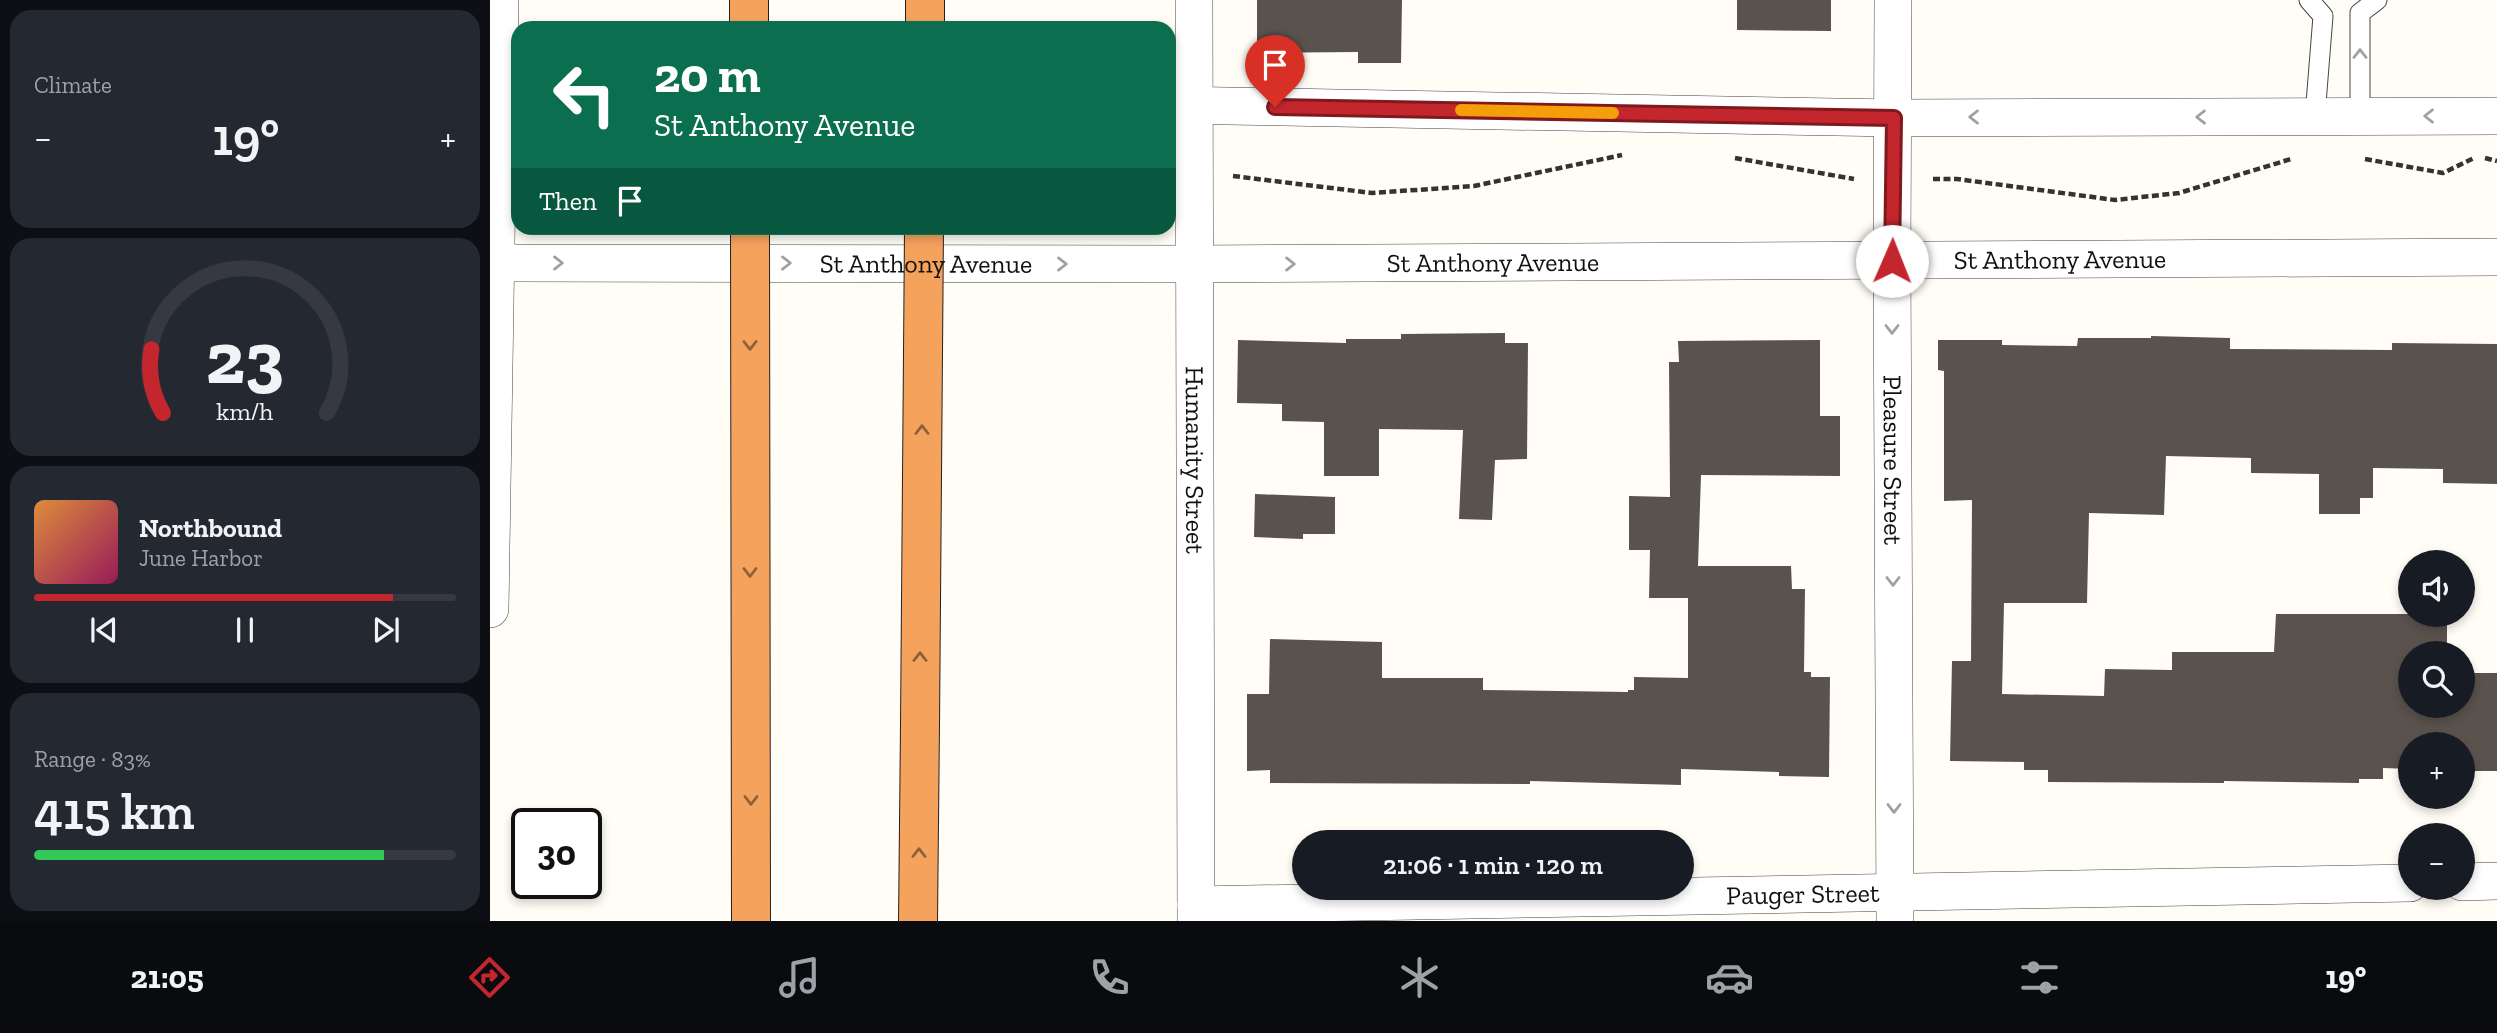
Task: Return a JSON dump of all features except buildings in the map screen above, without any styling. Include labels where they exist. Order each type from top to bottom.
[{"type":"highway","points":[[749,0],[749,21]]},
{"type":"highway","points":[[925,0],[925,21]]},
{"type":"highway","points":[[750,235],[751,921]]},
{"type":"highway","points":[[919,921],[924,235]]},
{"type":"street","points":[[490,609],[493,263],[503,111],[500,0]]},
{"type":"street","name":"Humanity Street","points":[[1194,0],[1182,105],[1195,177],[1196,913]]},
{"type":"street","name":"Pleasure Street","points":[[1894,0],[1892,261],[1895,907]]},
{"type":"street","points":[[1182,105],[1894,118],[2497,116]]},
{"type":"street","name":"St Anthony Avenue","points":[[493,263],[1195,264],[2497,257]]},
{"type":"street","points":[[2475,882],[2497,881]]},
{"type":"street","name":"Pauger Street","points":[[1196,913],[1895,907],[2398,884]]},
{"type":"lane","points":[[2309,0],[2323,16],[2315,116]]},
{"type":"lane","points":[[2360,117],[2360,13],[2377,0]]},
{"type":"path","points":[[1195,177],[1246,176],[1372,193],[1474,186],[1627,154]]},
{"type":"path","points":[[2355,157],[2443,173],[2477,156],[2497,162]]},
{"type":"path","points":[[1727,158],[1859,180],[1957,178],[2115,200],[2179,193],[2292,159]]},
{"type":"slow traffic","points":[[1461,110],[1613,113]]},
{"type":"route","points":[[1275,107],[1894,118],[1892,261]]}]
